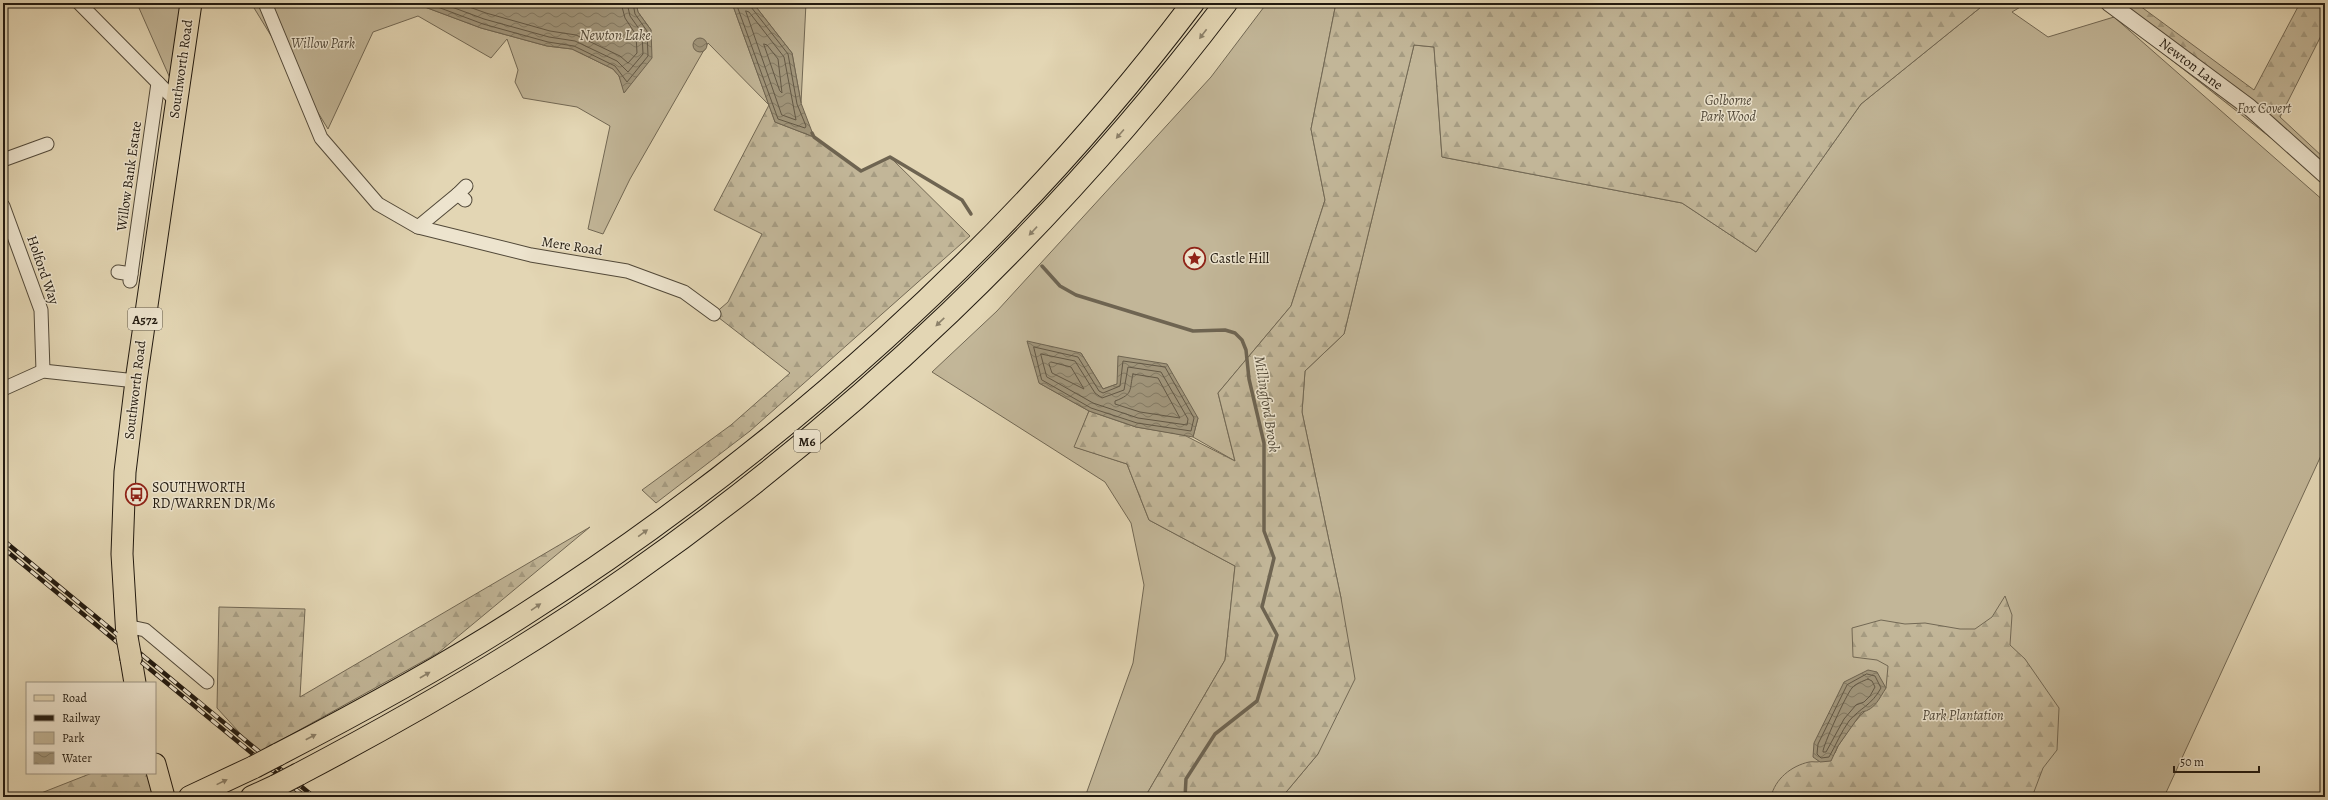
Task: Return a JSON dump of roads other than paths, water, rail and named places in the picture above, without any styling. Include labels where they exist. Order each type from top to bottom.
[{"type":"highway","name":"M6","points":[[190,797],[254,767],[367,708],[522,616],[609,558],[688,500],[788,422],[902,321],[1000,225],[1056,167],[1111,105],[1193,3]]},
{"type":"highway","name":"M6","points":[[252,797],[276,786],[395,723],[536,638],[629,577],[716,512],[802,444],[921,341],[1022,242],[1132,120],[1185,58],[1226,3]]},
{"type":"main road","name":"Southworth Road","points":[[136,682],[127,632],[122,554],[125,472],[136,381],[190,3]]},
{"type":"main road","points":[[156,768],[164,797]]},
{"type":"street","points":[[78,3],[177,102]]},
{"type":"street","name":"Mere Road","points":[[264,3],[321,138],[378,204],[418,227],[531,255],[627,271],[684,292],[714,314]]},
{"type":"street","name":"Newton Lane","points":[[2110,3],[2249,108],[2325,175]]},
{"type":"street","name":"Willow Bank Estate","points":[[118,272],[131,278],[158,83]]},
{"type":"street","points":[[3,160],[47,144]]},
{"type":"street","points":[[418,227],[463,193]]},
{"type":"street","name":"Holford Way","points":[[3,206],[41,310],[43,371]]},
{"type":"street","points":[[3,389],[43,371],[136,381]]},
{"type":"street","points":[[127,632],[145,630],[206,682]]},
{"type":"water","name":"Newton Lake","points":[[414,3],[636,3],[638,12],[651,30],[652,58],[624,93],[619,76],[613,69],[572,49],[547,46],[481,28]]},
{"type":"water","points":[[732,3],[753,3],[792,53],[801,103],[814,137],[775,122]]},
{"type":"water","points":[[700,38],[705,40],[707,45],[705,50],[700,52],[695,50],[693,45],[695,40]]},
{"type":"water","points":[[1027,341],[1081,353],[1103,389],[1117,384],[1118,356],[1167,364],[1198,418],[1193,437],[1136,427],[1089,411],[1039,383]]},
{"type":"water","points":[[1868,670],[1877,672],[1886,688],[1874,706],[1867,711],[1862,712],[1838,746],[1831,761],[1820,762],[1813,757],[1814,743],[1844,682]]},
{"type":"waterway","points":[[812,133],[814,137],[861,171],[890,157],[962,200],[971,214]]},
{"type":"waterway","name":"Millingford Brook","points":[[1042,266],[1060,286],[1076,295],[1193,331],[1225,330],[1235,333],[1242,340],[1246,350],[1249,379],[1264,443],[1264,531],[1274,558],[1262,607],[1277,635],[1257,701],[1215,734],[1186,779],[1185,797]]},
{"type":"railway","points":[[3,540],[314,797]]},
{"type":"railway","points":[[3,548],[305,797]]},
{"type":"place","name":"Castle Hill","points":[[1194,258]]},
{"type":"place","name":"SOUTHWORTH RD/WARREN DR/M6","points":[[136,495]]},
{"type":"park label","name":"Willow Park","points":[[323,43]]},
{"type":"park label","name":"Golborne Park Wood","points":[[1728,108]]},
{"type":"park label","name":"Fox Covert","points":[[2264,108]]},
{"type":"park label","name":"Park Plantation","points":[[1963,715]]}]
